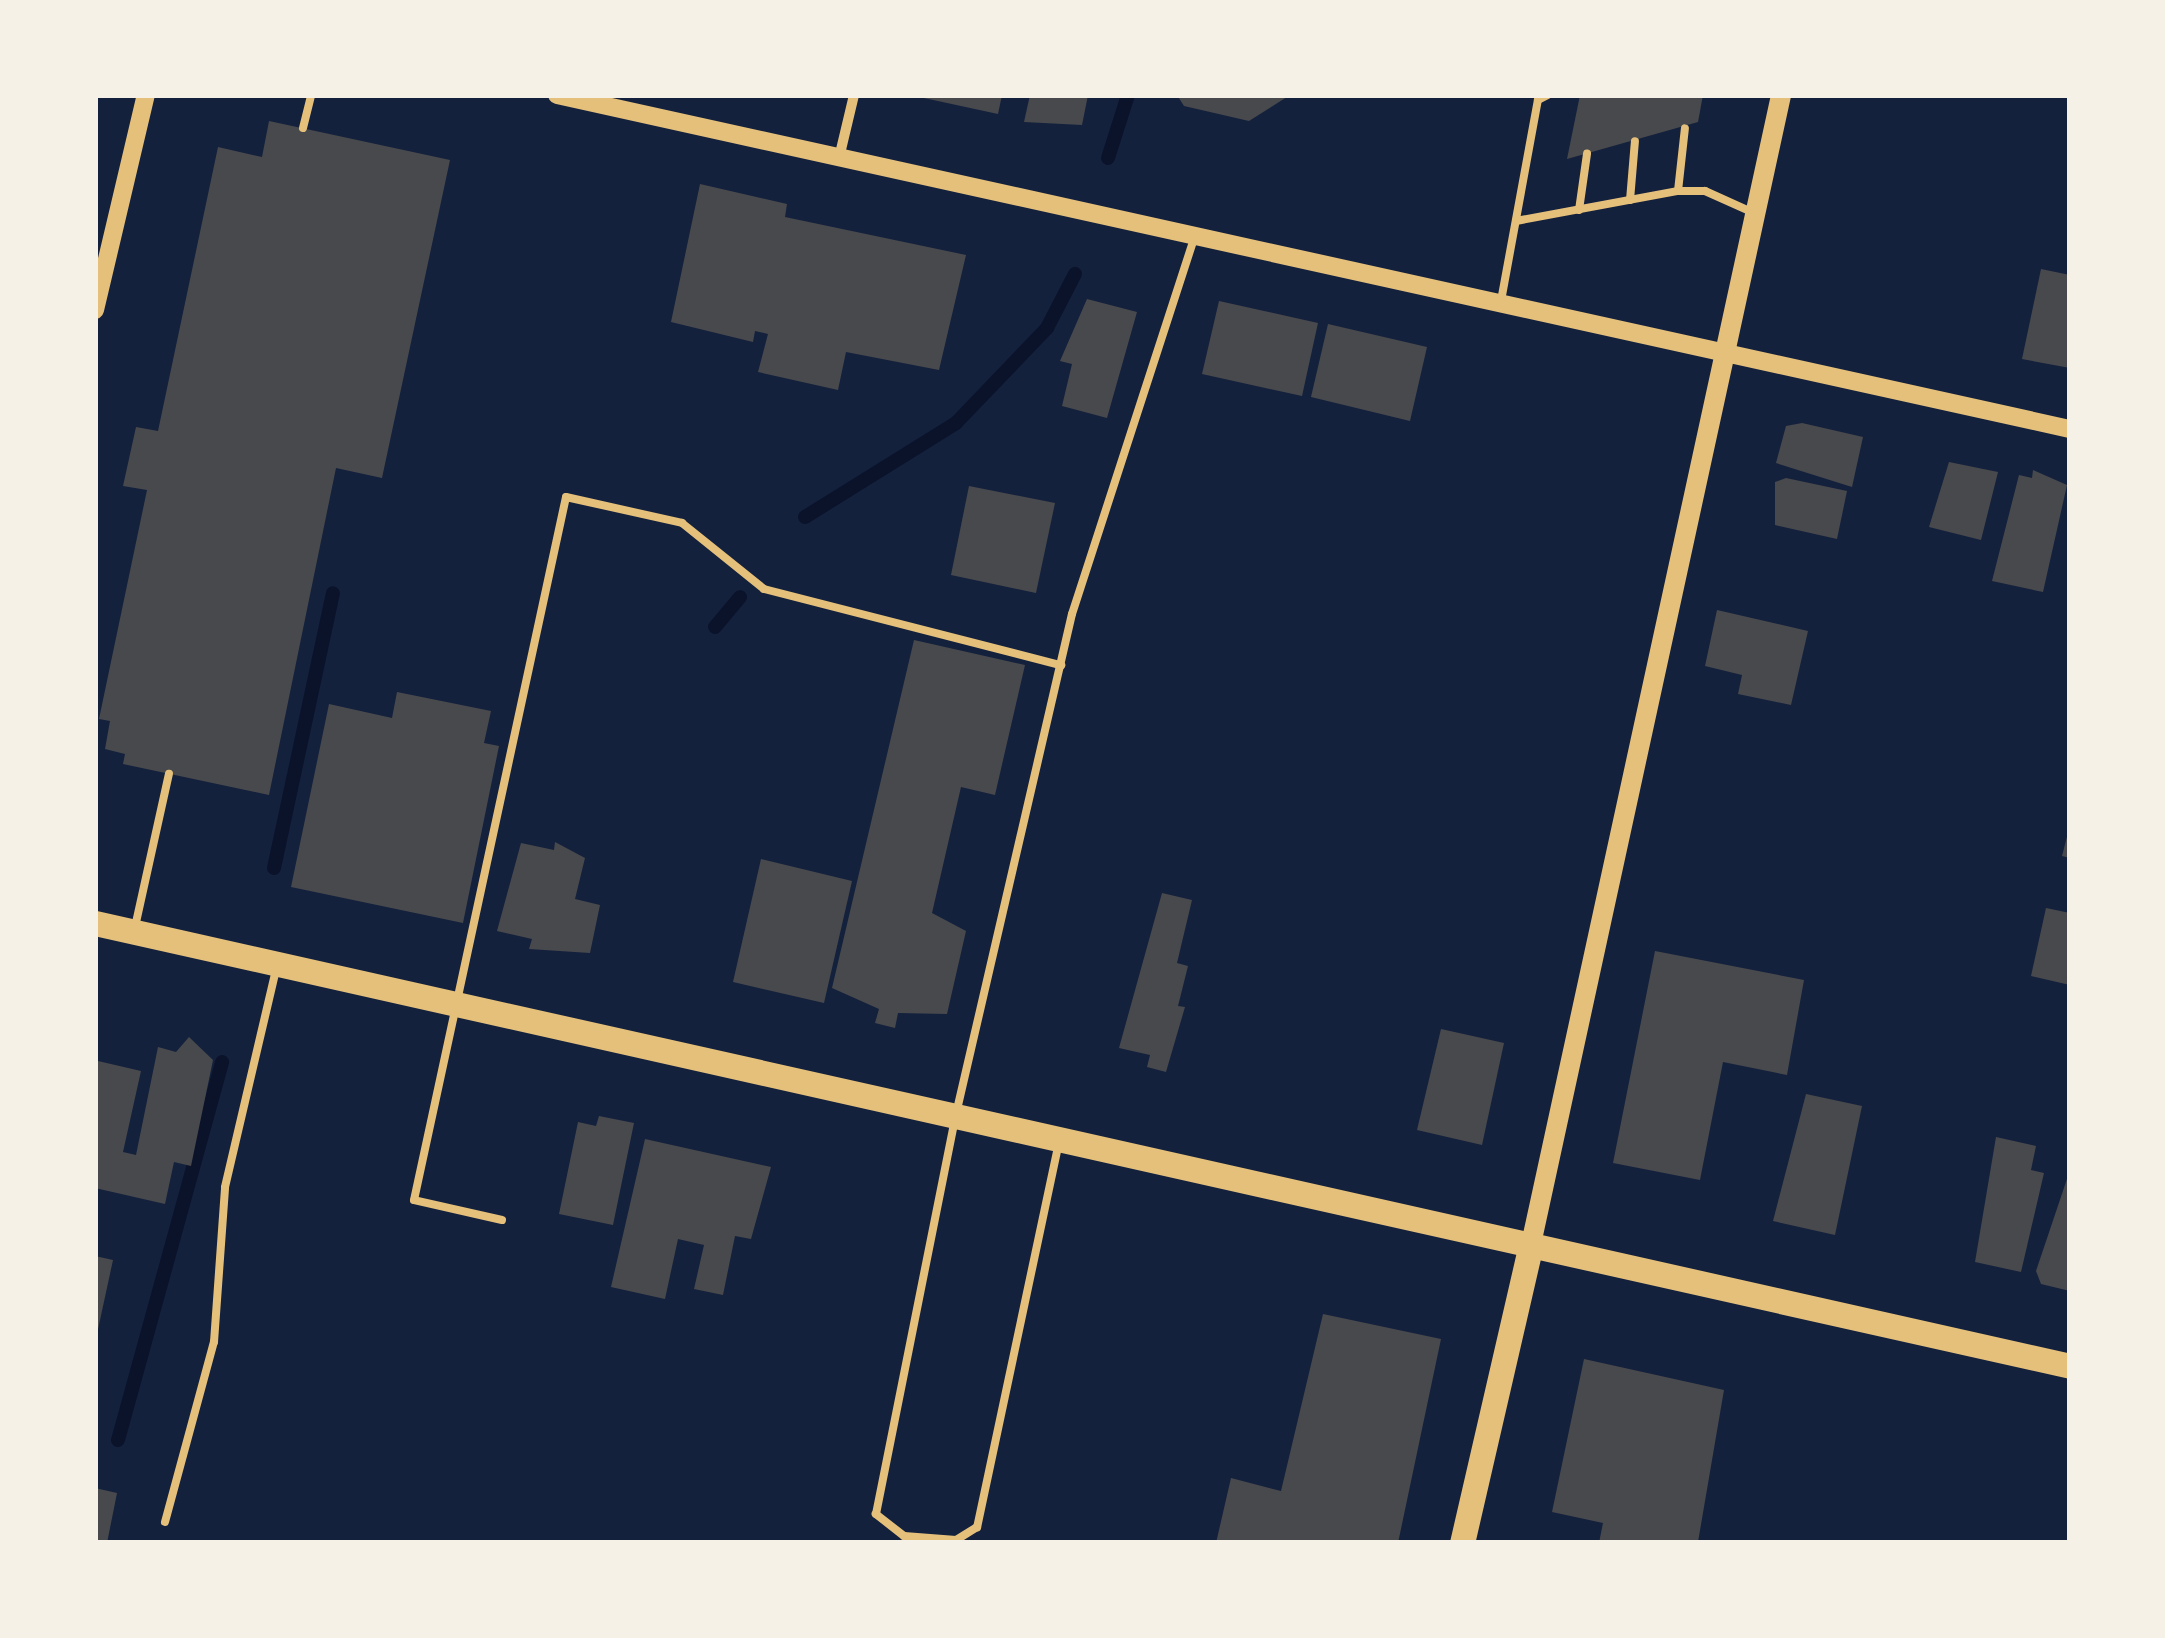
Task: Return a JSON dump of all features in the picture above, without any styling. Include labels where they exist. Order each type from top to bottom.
[{"type":"main road","points":[[1462,1543],[1531,1244],[1722,351],[1781,95]]},
{"type":"main road","points":[[95,922],[2070,1366]]},
{"type":"street","points":[[95,310],[146,95]]},
{"type":"street","points":[[558,95],[2070,428]]},
{"type":"street","points":[[840,158],[854,95]]},
{"type":"lane","points":[[303,128],[311,95]]},
{"type":"lane","points":[[1501,302],[1538,100],[1548,95]]},
{"type":"lane","points":[[1678,191],[1684,128]]},
{"type":"lane","points":[[1630,200],[1635,141]]},
{"type":"lane","points":[[1579,210],[1587,154]]},
{"type":"lane","points":[[1516,221],[1678,191],[1705,191],[1754,213]]},
{"type":"lane","points":[[1060,1138],[976,1528],[956,1540],[904,1536],[876,1514],[956,1114],[1061,665],[1194,235]]},
{"type":"lane","points":[[502,1220],[414,1200],[462,1004],[566,498],[682,524],[764,590],[1061,665]]},
{"type":"lane","points":[[134,931],[169,774]]},
{"type":"lane","points":[[165,1522],[214,1342],[225,1188],[277,963]]},
{"type":"building","points":[[910,95],[1002,95],[998,114]]},
{"type":"building","points":[[1030,95],[1088,95],[1082,125],[1024,122]]},
{"type":"building","points":[[1177,95],[1290,95],[1249,121],[1184,106]]},
{"type":"building","points":[[1580,95],[1703,95],[1698,122],[1567,159]]},
{"type":"building","points":[[269,121],[450,160],[382,478],[336,468],[269,795],[123,764],[125,754],[105,749],[110,721],[99,719],[147,490],[123,486],[136,427],[158,431],[218,147],[262,157]]},
{"type":"building","points":[[700,184],[787,204],[785,217],[966,255],[939,370],[846,352],[838,390],[758,372],[768,334],[755,331],[753,342],[671,322]]},
{"type":"building","points":[[2041,269],[2070,275],[2070,368],[2022,359]]},
{"type":"building","points":[[1087,299],[1137,312],[1107,418],[1062,406],[1072,364],[1060,361]]},
{"type":"building","points":[[1219,301],[1318,323],[1302,396],[1202,374]]},
{"type":"building","points":[[1328,324],[1427,347],[1410,421],[1311,397]]},
{"type":"building","points":[[1802,423],[1863,437],[1852,487],[1776,463],[1786,426]]},
{"type":"building","points":[[1949,462],[1998,472],[1981,540],[1929,527]]},
{"type":"building","points":[[2033,470],[2067,485],[2043,592],[1992,581],[2019,475],[2032,478]]},
{"type":"building","points":[[1786,478],[1847,491],[1837,539],[1775,525],[1775,482]]},
{"type":"building","points":[[969,486],[1055,503],[1036,593],[951,575]]},
{"type":"building","points":[[1717,610],[1808,631],[1791,705],[1738,694],[1742,675],[1705,666]]},
{"type":"building","points":[[914,640],[1025,665],[995,795],[961,787],[932,913],[966,931],[947,1014],[898,1013],[895,1028],[875,1023],[879,1009],[832,988]]},
{"type":"building","points":[[397,692],[491,711],[484,743],[499,746],[463,923],[291,887],[329,704],[392,718]]},
{"type":"building","points":[[2070,829],[2070,858],[2062,856]]},
{"type":"building","points":[[555,842],[585,858],[575,899],[600,905],[590,953],[529,949],[532,939],[497,931],[521,843],[554,850]]},
{"type":"building","points":[[761,859],[852,881],[824,1003],[733,982]]},
{"type":"building","points":[[1162,893],[1192,900],[1177,963],[1188,966],[1178,1006],[1185,1007],[1166,1072],[1147,1067],[1150,1055],[1119,1048]]},
{"type":"building","points":[[2046,908],[2070,913],[2070,985],[2031,976]]},
{"type":"building","points":[[1655,951],[1804,980],[1787,1075],[1723,1062],[1700,1180],[1613,1163]]},
{"type":"building","points":[[1441,1029],[1504,1043],[1482,1145],[1417,1130]]},
{"type":"building","points":[[189,1037],[213,1060],[191,1166],[174,1162],[165,1204],[95,1188],[98,1061],[141,1071],[123,1152],[136,1155],[158,1047],[176,1052]]},
{"type":"building","points":[[1806,1094],[1862,1106],[1835,1235],[1773,1221]]},
{"type":"building","points":[[599,1116],[634,1123],[613,1225],[559,1214],[578,1122],[596,1126]]},
{"type":"building","points":[[1996,1137],[2036,1146],[2031,1170],[2044,1173],[2021,1272],[1975,1262]]},
{"type":"building","points":[[645,1139],[771,1167],[751,1239],[735,1236],[723,1295],[694,1289],[704,1245],[678,1239],[665,1299],[611,1287]]},
{"type":"building","points":[[2070,1170],[2070,1291],[2041,1284],[2036,1271]]},
{"type":"building","points":[[95,1256],[113,1260],[97,1334],[95,1334]]},
{"type":"building","points":[[1323,1314],[1441,1339],[1398,1543],[1216,1543],[1231,1478],[1281,1491]]},
{"type":"building","points":[[1584,1359],[1724,1390],[1698,1542],[1599,1543],[1603,1523],[1552,1512]]},
{"type":"building","points":[[95,1488],[117,1493],[107,1543],[95,1543]]},
{"type":"waterway","points":[[1108,158],[1128,95]]},
{"type":"waterway","points":[[805,517],[956,423],[1047,328],[1075,274]]},
{"type":"waterway","points":[[274,868],[333,593]]},
{"type":"waterway","points":[[715,627],[740,597]]},
{"type":"waterway","points":[[118,1440],[222,1062]]}]
